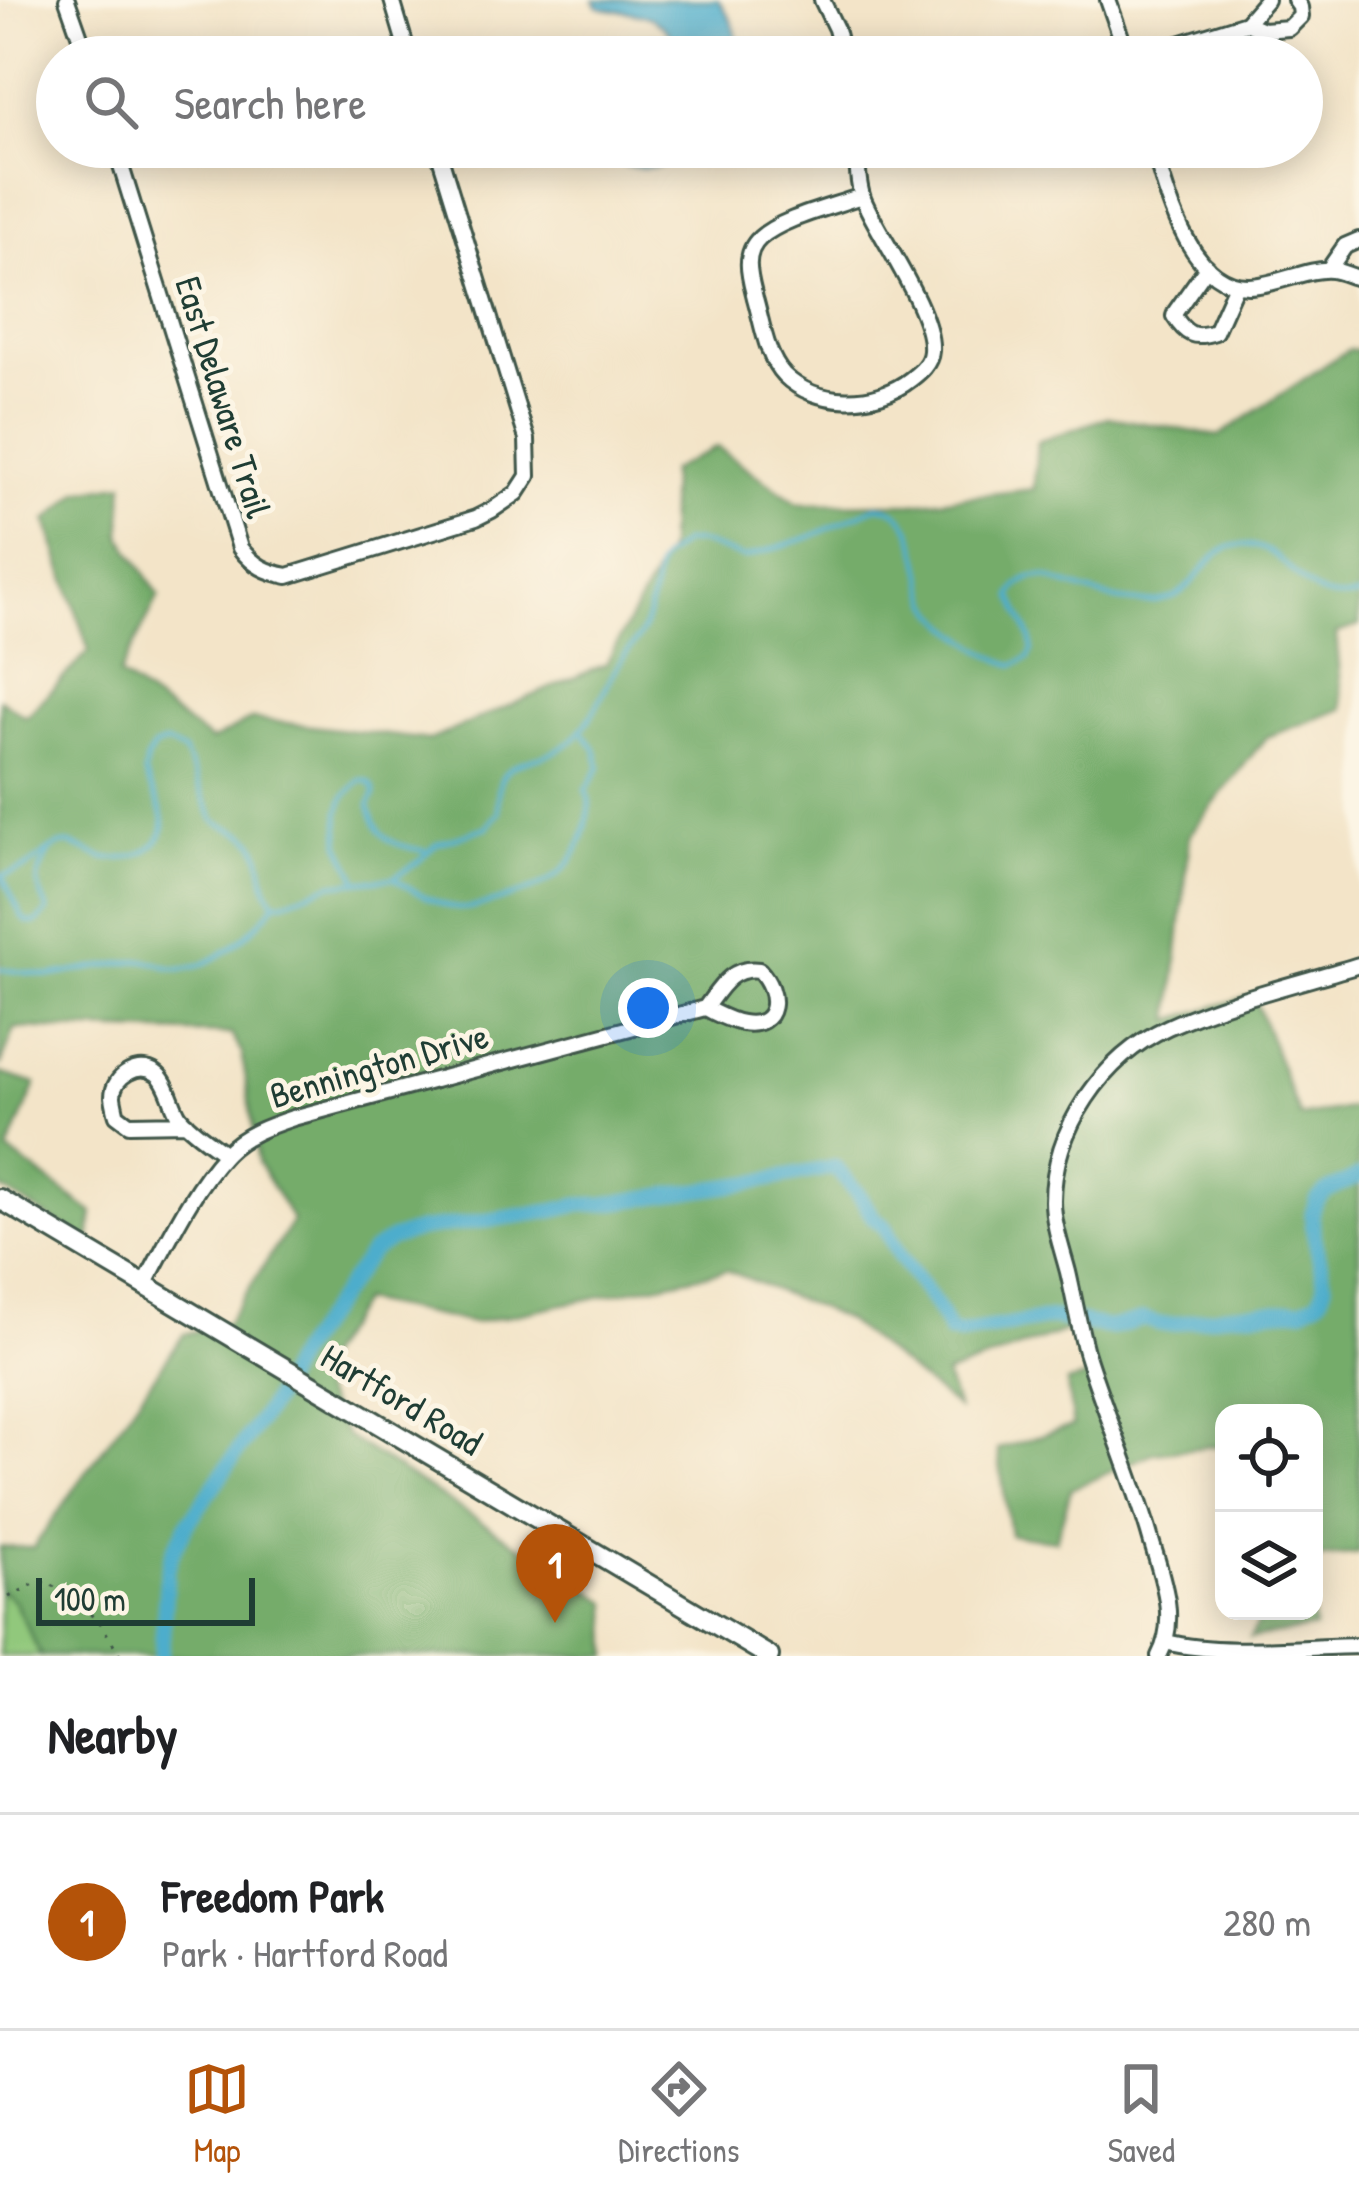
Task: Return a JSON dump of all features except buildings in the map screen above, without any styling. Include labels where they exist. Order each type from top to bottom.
[{"type":"street","points":[[67,0],[80,36]]},
{"type":"street","points":[[392,0],[403,36]]},
{"type":"street","points":[[822,0],[838,36]]},
{"type":"street","points":[[1108,0],[1123,36]]},
{"type":"street","points":[[1202,36],[1246,23],[1266,0]]},
{"type":"street","points":[[1246,23],[1263,30],[1289,28],[1301,16],[1295,0]]},
{"type":"street","name":"East Delaware Trail","points":[[122,168],[241,548],[252,563],[288,575],[476,518],[517,493],[528,476],[527,439],[443,168]]},
{"type":"street","points":[[858,168],[861,196],[923,316],[931,352],[926,366],[902,386],[881,395],[840,400],[818,396],[782,373],[765,335],[748,264],[750,251],[763,235],[861,196]]},
{"type":"street","points":[[1160,168],[1174,215],[1196,255],[1236,285],[1269,284],[1329,269],[1359,278]]},
{"type":"street","points":[[1329,269],[1345,246],[1359,240]]},
{"type":"street","points":[[1207,266],[1174,316],[1192,336],[1215,332],[1236,285]]},
{"type":"street","points":[[1359,965],[1167,1028],[1112,1066],[1071,1125],[1054,1177],[1053,1208],[1086,1351],[1138,1495],[1165,1591],[1169,1612],[1162,1649],[1359,1646]]},
{"type":"street","name":"Bennington Drive","points":[[143,1285],[225,1154],[253,1134],[292,1118],[705,1008],[732,974],[747,969],[759,970],[773,990],[769,1016],[756,1023],[739,1023],[705,1008]]},
{"type":"street","points":[[185,1123],[129,1124],[117,1115],[112,1097],[115,1084],[125,1073],[142,1068],[157,1073],[185,1123],[225,1154]]},
{"type":"street","name":"Hartford Road","points":[[0,1199],[770,1656]]},
{"type":"path","points":[[9,1597],[47,1582],[99,1621],[121,1656]]},
{"type":"green space","points":[[1349,349],[1359,351],[1359,626],[1336,633],[1343,709],[1266,737],[1190,834],[1171,1020],[1253,995],[1300,1117],[1359,1106],[1359,1553],[1323,1557],[1323,1404],[1215,1404],[1215,1446],[1153,1453],[1071,1489],[1056,1540],[1010,1535],[998,1449],[1073,1426],[1067,1383],[1097,1374],[1082,1325],[945,1375],[957,1408],[844,1319],[727,1270],[473,1323],[361,1301],[313,1375],[346,1436],[608,1602],[609,1656],[41,1656],[14,1601],[0,1589],[0,1547],[33,1548],[184,1334],[226,1324],[293,1221],[258,1163],[242,1053],[231,1034],[15,1028],[0,1067],[0,699],[26,717],[89,651],[47,521],[79,492],[124,483],[121,535],[159,596],[119,675],[211,741],[252,719],[430,740],[606,664],[668,549],[670,471],[717,447],[799,504],[913,503],[1034,489],[1037,442],[1108,417],[1219,436]]},
{"type":"green space","points":[[0,1073],[36,1084],[8,1151],[93,1213],[90,1242],[0,1188]]},
{"type":"green space","points":[[0,1589],[14,1601],[41,1656],[0,1656]]},
{"type":"green space","points":[[1259,1620],[1313,1620],[1314,1628],[1250,1638]]},
{"type":"water","points":[[594,0],[718,0],[736,36],[670,36],[651,18],[597,6]]},
{"type":"waterway","points":[[0,969],[49,976],[140,960],[174,968],[206,963],[234,946],[276,902],[332,884],[393,878],[436,844],[487,827],[499,812],[498,792],[509,769],[557,750],[586,724],[644,628],[658,566],[683,543],[699,542],[744,558],[810,537],[877,506],[892,510],[911,530],[927,592],[938,613],[969,641],[1014,665],[1029,658],[1032,650],[1012,596],[1023,582],[1036,577],[1121,600],[1157,601],[1184,589],[1224,550],[1247,545],[1276,556],[1322,594],[1359,596]]},
{"type":"waterway","points":[[396,880],[440,903],[466,908],[519,894],[560,873],[583,835],[590,805],[586,790],[600,767],[596,750],[581,730]]},
{"type":"waterway","points":[[0,876],[27,867],[62,844],[113,859],[136,855],[153,845],[161,837],[163,817],[144,773],[154,747],[166,743],[184,752],[214,820],[256,845],[267,888],[276,902]]},
{"type":"waterway","points":[[358,880],[340,844],[339,812],[344,797],[360,780],[374,788],[369,805],[382,834],[425,851]]},
{"type":"waterway","points":[[2,876],[22,917],[36,923],[48,911],[38,882],[49,852]]},
{"type":"waterway","points":[[161,1656],[167,1572],[188,1523],[272,1402],[297,1354],[371,1252],[391,1239],[420,1230],[835,1167],[885,1227],[949,1332],[1053,1318],[1112,1328],[1144,1319],[1173,1324],[1230,1313],[1302,1309],[1320,1299],[1325,1284],[1313,1230],[1316,1201],[1359,1176]]},
{"type":"place","name":"Freedom Park","points":[[555,1623]]}]
